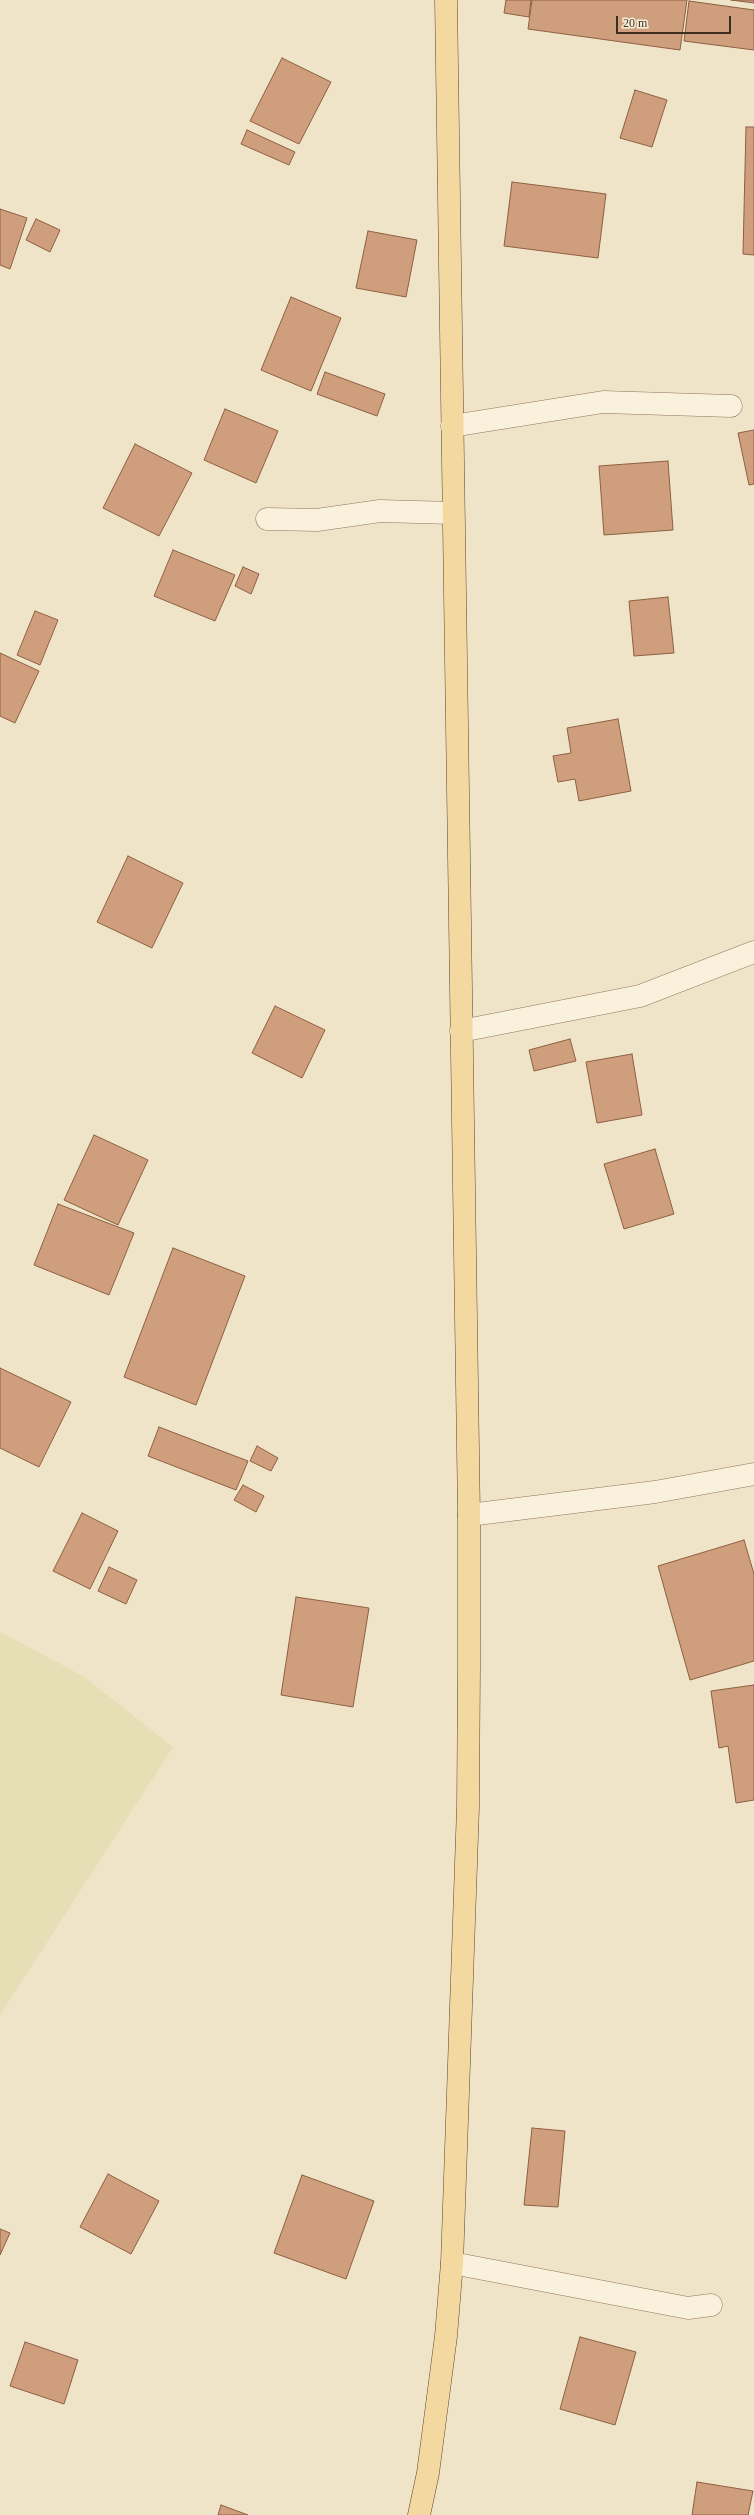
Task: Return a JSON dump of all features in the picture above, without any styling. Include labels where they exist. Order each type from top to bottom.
[{"type":"main road","points":[[419,2515],[428,2473],[442,2366],[452,2262],[468,1807],[469,1515],[446,0]]},
{"type":"street","points":[[452,426],[603,402],[731,406]]},
{"type":"street","points":[[267,519],[317,520],[380,511],[454,513]]},
{"type":"street","points":[[461,1031],[640,996],[754,952]]},
{"type":"street","points":[[469,1515],[655,1492],[754,1474]]},
{"type":"street","points":[[452,2262],[688,2308],[711,2304]]},
{"type":"shaded area","points":[[0,1632],[83,1676],[173,1747],[0,2015]]},
{"type":"building","points":[[506,0],[531,0],[529,17],[504,13]]},
{"type":"building","points":[[532,0],[687,0],[680,50],[528,29]]},
{"type":"building","points":[[731,0],[754,0],[754,3]]},
{"type":"building","points":[[689,1],[754,10],[754,50],[684,41]]},
{"type":"building","points":[[282,58],[331,82],[299,144],[250,121]]},
{"type":"building","points":[[635,90],[667,100],[652,147],[620,138]]},
{"type":"building","points":[[746,127],[754,127],[754,255],[743,254]]},
{"type":"building","points":[[247,130],[295,152],[289,165],[241,144]]},
{"type":"building","points":[[512,182],[606,194],[598,258],[504,246]]},
{"type":"building","points":[[0,209],[27,218],[10,269],[0,265]]},
{"type":"building","points":[[36,219],[60,230],[50,252],[26,240]]},
{"type":"building","points":[[368,231],[417,240],[406,297],[356,288]]},
{"type":"building","points":[[291,297],[341,318],[311,391],[261,370]]},
{"type":"building","points":[[325,372],[385,394],[377,416],[317,394]]},
{"type":"building","points":[[225,409],[278,431],[256,483],[204,460]]},
{"type":"building","points":[[754,430],[754,484],[749,485],[738,433]]},
{"type":"building","points":[[135,444],[192,473],[159,536],[103,508]]},
{"type":"building","points":[[668,461],[673,530],[604,535],[599,466]]},
{"type":"building","points":[[173,550],[235,575],[215,621],[154,596]]},
{"type":"building","points":[[243,567],[259,574],[251,594],[235,586]]},
{"type":"building","points":[[668,597],[674,653],[634,656],[629,601]]},
{"type":"building","points":[[35,611],[58,620],[40,665],[17,655]]},
{"type":"building","points":[[0,653],[39,671],[15,723],[0,716]]},
{"type":"building","points":[[618,719],[631,791],[579,801],[575,779],[558,782],[553,756],[571,753],[567,728]]},
{"type":"building","points":[[128,856],[183,883],[152,948],[97,922]]},
{"type":"building","points":[[275,1006],[325,1030],[302,1078],[252,1053]]},
{"type":"building","points":[[570,1039],[576,1061],[534,1071],[529,1050]]},
{"type":"building","points":[[632,1054],[642,1115],[597,1123],[586,1062]]},
{"type":"building","points":[[94,1135],[148,1160],[118,1225],[64,1200]]},
{"type":"building","points":[[655,1149],[674,1214],[624,1229],[604,1164]]},
{"type":"building","points":[[58,1204],[134,1233],[109,1295],[34,1265]]},
{"type":"building","points":[[173,1248],[245,1276],[196,1405],[124,1377]]},
{"type":"building","points":[[0,1368],[71,1402],[39,1467],[0,1448]]},
{"type":"building","points":[[159,1427],[248,1461],[236,1490],[148,1456]]},
{"type":"building","points":[[257,1446],[278,1458],[271,1471],[250,1461]]},
{"type":"building","points":[[243,1485],[264,1496],[256,1512],[234,1500]]},
{"type":"building","points":[[82,1513],[118,1531],[90,1589],[53,1571]]},
{"type":"building","points":[[744,1540],[754,1574],[754,1661],[690,1680],[658,1566]]},
{"type":"building","points":[[109,1567],[137,1580],[126,1604],[98,1591]]},
{"type":"building","points":[[296,1597],[369,1608],[353,1707],[281,1695]]},
{"type":"building","points":[[754,1685],[754,1800],[736,1803],[728,1746],[719,1748],[711,1691]]},
{"type":"building","points":[[532,2128],[565,2131],[558,2207],[524,2205]]},
{"type":"building","points":[[108,2174],[159,2201],[131,2254],[80,2227]]},
{"type":"building","points":[[302,2175],[374,2201],[346,2279],[274,2253]]},
{"type":"building","points":[[0,2229],[10,2233],[0,2255]]},
{"type":"building","points":[[580,2337],[636,2352],[615,2425],[560,2409]]},
{"type":"building","points":[[25,2342],[78,2360],[64,2404],[10,2386]]},
{"type":"building","points":[[697,2482],[753,2491],[748,2515],[692,2515]]},
{"type":"building","points":[[221,2505],[248,2515],[218,2515]]}]
